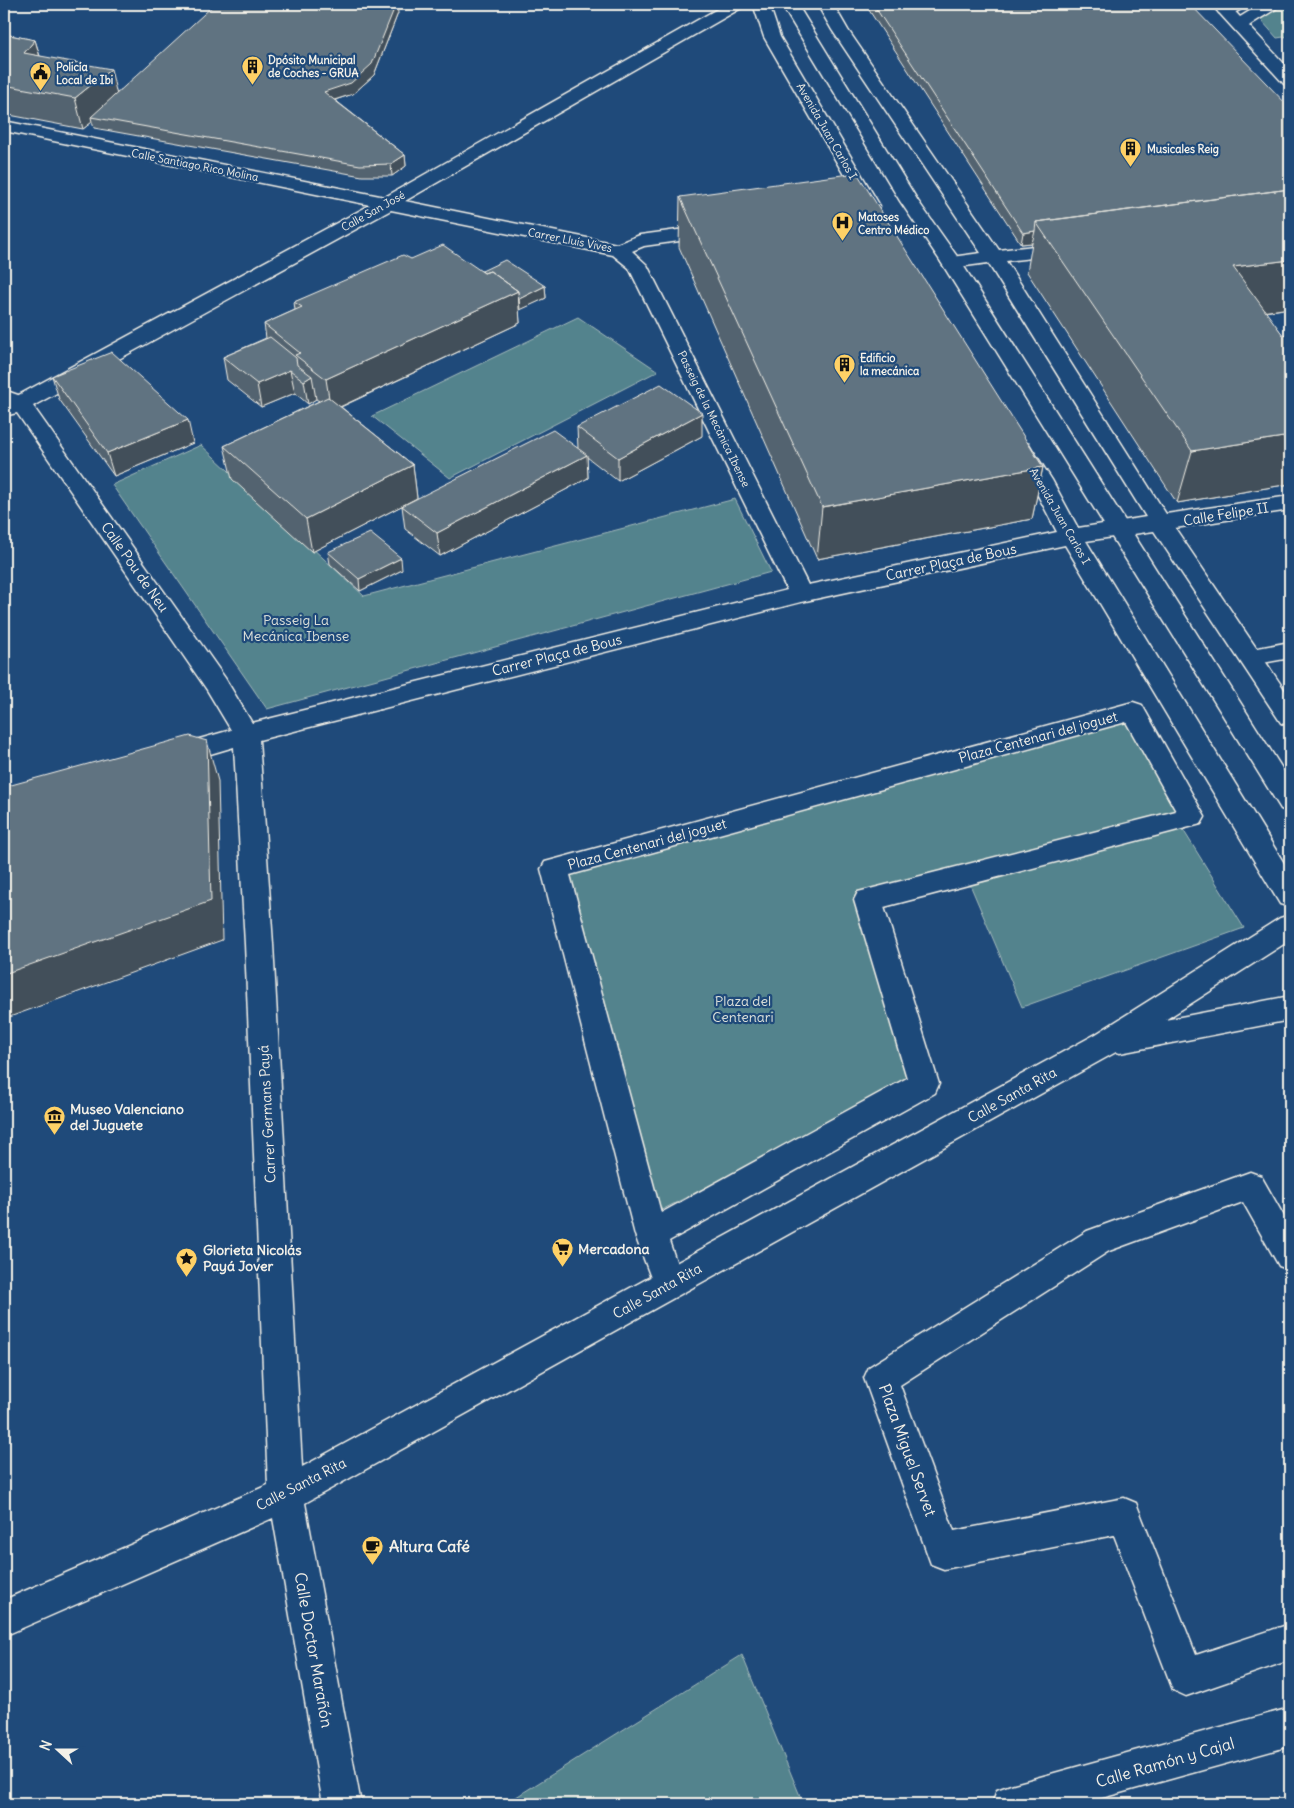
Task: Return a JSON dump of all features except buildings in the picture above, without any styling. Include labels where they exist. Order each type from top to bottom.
[{"type":"street","name":"Calle San José","points":[[10,403],[387,204],[737,4]]},
{"type":"street","name":"Avenida Juan Carlos I","points":[[761,4],[772,37],[870,217]]},
{"type":"street","points":[[789,4],[909,201],[951,262],[1290,802]]},
{"type":"street","points":[[825,4],[840,30],[994,257],[1161,524],[1290,717]]},
{"type":"street","points":[[1239,26],[1255,13],[1273,4]]},
{"type":"street","points":[[1227,6],[1239,26],[1290,80]]},
{"type":"street","name":"Calle Santiago Rico Molina","points":[[4,126],[387,204]]},
{"type":"street","name":"Carrer Lluís Vives","points":[[387,204],[619,250],[640,241],[737,228]]},
{"type":"street","points":[[951,262],[1083,247]]},
{"type":"street","name":"Passeig de la Mecànica Ibense","points":[[619,250],[637,265],[801,594]]},
{"type":"street","name":"Calle Pou de Neu","points":[[10,403],[216,684],[246,734]]},
{"type":"street","name":"Avenida Juan Carlos I","points":[[1010,431],[1041,480],[1071,536],[1290,896]]},
{"type":"street","name":"Calle Felipe II","points":[[1118,530],[1290,504]]},
{"type":"street","name":"Carrer Plaça de Bous","points":[[153,762],[246,734],[801,594],[1071,536],[1118,530]]},
{"type":"street","points":[[1251,657],[1290,650]]},
{"type":"street","name":"Plaza Centenari del joguet","points":[[1133,711],[1192,817],[868,900],[924,1084],[651,1235],[555,869],[1133,711]]},
{"type":"street","name":"Carrer Germans Payá","points":[[246,734],[259,944],[286,1495]]},
{"type":"street","name":"Calle Santa Rita","points":[[4,1618],[286,1495],[1106,1043],[1290,926]]},
{"type":"street","points":[[1106,1043],[1290,1008]]},
{"type":"street","name":"Plaza Miguel Servet","points":[[1290,1256],[1250,1186],[1098,1241],[881,1378],[944,1551],[1124,1515],[1186,1677],[1290,1642]]},
{"type":"street","points":[[651,1235],[668,1284]]},
{"type":"street","name":"Calle Doctor Marañón","points":[[286,1495],[342,1804]]},
{"type":"street","name":"Calle Ramón y Cajal","points":[[1011,1804],[1290,1727]]},
{"type":"green space","points":[[1274,4],[1290,4],[1290,36],[1277,38],[1255,13]]},
{"type":"green space","points":[[578,317],[658,371],[450,478],[372,416]]},
{"type":"green space","name":"Passeig La Mecánica Ibense","points":[[201,445],[364,596],[735,499],[771,572],[267,709],[112,485]]},
{"type":"green space","name":"Plaza del Centenari","points":[[1133,711],[1187,808],[854,897],[913,1081],[646,1218],[567,866]]},
{"type":"green space","points":[[1182,828],[1244,928],[1022,1007],[966,875]]},
{"type":"green space","points":[[742,1655],[803,1803],[505,1804]]},
{"type":"place","name":"Dpósito Municipal de Coches - GRUA","points":[[252,85]]},
{"type":"place","name":"Policía Local de Ibi","points":[[40,92]]},
{"type":"place","name":"Musicales Reig","points":[[1131,168]]},
{"type":"place","name":"Matoses Centro Médico","points":[[842,242]]},
{"type":"place","name":"Edificio la mecánica","points":[[844,383]]},
{"type":"place","name":"Museo Valenciano del Juguete","points":[[54,1136]]},
{"type":"place","name":"Mercadona","points":[[562,1268]]},
{"type":"place","name":"Glorieta Nicolás Payá Jover","points":[[187,1277]]},
{"type":"place","name":"Altura Café","points":[[373,1565]]}]
